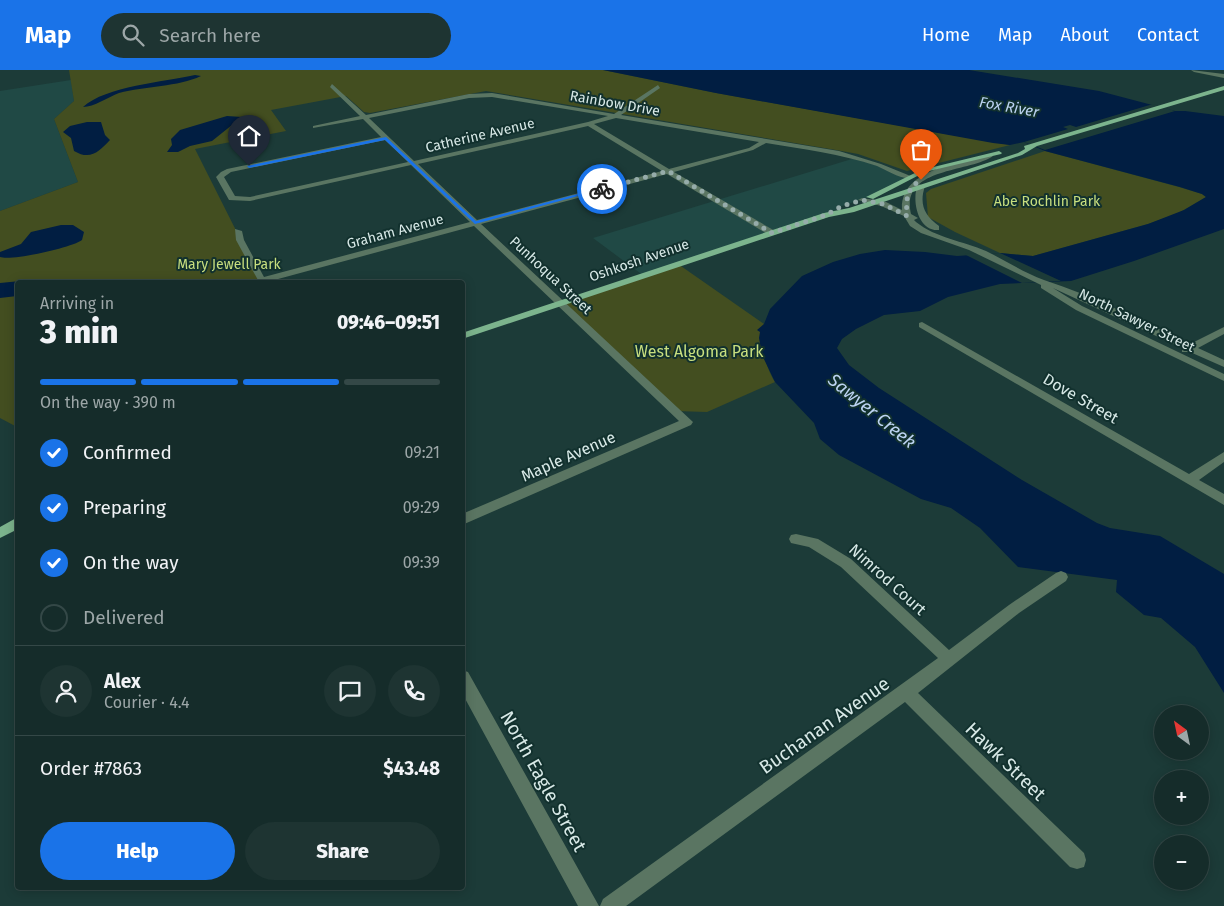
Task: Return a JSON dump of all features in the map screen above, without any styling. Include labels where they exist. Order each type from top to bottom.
[{"type":"main road","name":"Oshkosh Avenue","points":[[826,215],[842,206],[877,194],[909,177],[956,162],[1034,146],[1224,88]]},
{"type":"main road","name":"Oshkosh Avenue","points":[[465,335],[826,215],[856,208],[1020,154],[1034,146]]},
{"type":"main road","points":[[0,523],[15,521]]},
{"type":"main road","points":[[0,534],[15,523]]},
{"type":"street","points":[[1194,70],[1224,76]]},
{"type":"street","name":"Punhoqua Street","points":[[332,86],[687,422]]},
{"type":"street","name":"Catherine Avenue","points":[[386,138],[223,173],[220,177],[230,196],[241,200],[589,124],[615,116],[658,87]]},
{"type":"street","name":"Rainbow Drive","points":[[315,127],[484,95],[498,95],[839,153],[879,165],[909,177]]},
{"type":"street","points":[[589,124],[772,233]]},
{"type":"street","name":"Graham Avenue","points":[[266,280],[751,149],[764,141]]},
{"type":"street","points":[[907,216],[908,191],[916,183],[925,178],[990,156]]},
{"type":"street","points":[[922,186],[919,192],[922,218],[936,228]]},
{"type":"street","name":"North Sawyer Street","points":[[862,200],[875,202],[936,228],[951,235],[962,244]]},
{"type":"street","points":[[856,208],[879,210],[919,228]]},
{"type":"street","name":"North Sawyer Street","points":[[907,216],[912,224],[919,228],[941,238],[962,244],[1041,282],[1052,284],[1084,298],[1224,364]]},
{"type":"street","points":[[238,231],[240,240],[261,280]]},
{"type":"street","name":"North Sawyer Street","points":[[1041,282],[1044,288],[1079,308],[1224,378]]},
{"type":"street","name":"Dove Street","points":[[922,325],[1224,500]]},
{"type":"street","points":[[1177,355],[1224,330]]},
{"type":"street","name":"Maple Avenue","points":[[465,519],[687,422]]},
{"type":"street","points":[[1190,480],[1224,456]]},
{"type":"street","name":"Nimrod Court","points":[[796,539],[813,542],[846,563],[949,658]]},
{"type":"street","name":"Buchanan Avenue","points":[[610,906],[906,692],[949,658],[1061,577]]},
{"type":"street","name":"North Eagle Street","points":[[465,682],[589,906]]},
{"type":"street","name":"Hawk Street","points":[[906,692],[1077,860]]},
{"type":"shaded area","points":[[71,80],[74,101],[54,119],[78,182],[0,211],[0,91]]},
{"type":"shaded area","points":[[855,158],[909,177],[877,194],[842,206],[827,215],[644,276],[593,238]]},
{"type":"green space","name":"Mary Jewell Park","points":[[69,70],[603,70],[716,93],[1010,145],[907,171],[858,154],[486,91],[370,113],[364,112],[346,96],[271,110],[286,131],[195,149],[261,280],[15,280],[15,426],[0,418],[0,211],[78,182],[54,119],[74,101]]},
{"type":"green space","name":"Abe Rochlin Park","points":[[1045,151],[1179,187],[1206,197],[1177,214],[1148,224],[1033,256],[1000,253],[928,217],[926,193],[931,189]]},
{"type":"green space","name":"West Algoma Park","points":[[678,264],[764,324],[761,336],[762,344],[766,362],[775,382],[707,412],[675,411],[561,304]]},
{"type":"water","points":[[603,70],[969,70],[1099,91],[1175,111],[1224,116],[1224,229],[1071,281],[1000,284],[948,297],[920,311],[884,315],[856,329],[842,339],[837,348],[849,365],[879,388],[1022,480],[1097,523],[1110,528],[1160,536],[1224,574],[1224,693],[1195,647],[1161,618],[1144,615],[1116,592],[1117,580],[1018,567],[980,528],[951,508],[921,499],[839,455],[820,439],[814,423],[775,382],[762,355],[759,338],[760,332],[757,330],[764,324],[770,309],[802,276],[833,262],[860,254],[885,250],[957,256],[1000,253],[1033,256],[1148,224],[1184,210],[1206,197],[1180,187],[1045,151],[1024,142],[1010,145],[993,143],[716,93]]},
{"type":"water","points":[[195,75],[201,76],[192,80],[119,93],[96,104],[83,107],[93,100],[120,89]]},
{"type":"water","points":[[227,116],[242,117],[212,141],[190,146],[178,152],[167,152],[172,145],[171,139],[180,130]]},
{"type":"water","points":[[87,122],[101,122],[105,135],[110,140],[98,151],[90,155],[74,151],[71,138],[63,132],[70,126]]},
{"type":"water","points":[[61,225],[73,225],[84,232],[82,240],[66,247],[41,253],[7,258],[0,257],[0,252],[21,244],[31,232]]},
{"type":"water","points":[[15,282],[15,296],[0,298],[0,283]]},
{"type":"pier","points":[[1153,104],[1175,111],[1045,150],[1024,142],[1068,129],[1063,127],[1070,125],[1076,127]]},
{"type":"pier","points":[[1000,253],[1061,281],[1022,283],[964,254]]},
{"type":"way so far","points":[[602,189],[668,171],[772,233],[826,215],[842,206],[862,200],[883,204],[907,216],[906,195],[912,186],[921,180]]},
{"type":"route","points":[[249,166],[386,138],[475,223],[602,189]]},
{"type":"water label","name":"Fox River","points":[[1009,107]]},
{"type":"water label","name":"Sawyer Creek","points":[[872,411]]}]
